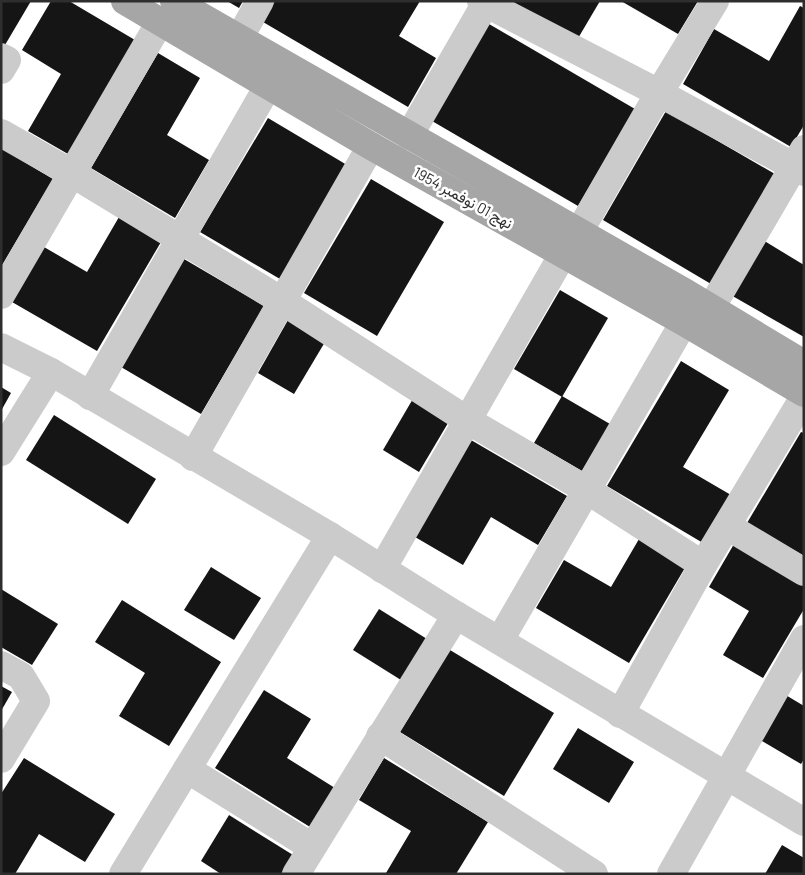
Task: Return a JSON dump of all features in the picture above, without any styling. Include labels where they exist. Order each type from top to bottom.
[{"type":"main road","name":"نهج 01 نوفمبر 1954","points":[[125,1],[167,12],[239,39],[579,232],[804,364]]},
{"type":"main road","name":"نهج 01 نوفمبر 1954","points":[[167,12],[268,86],[370,146],[684,322],[804,393]]},
{"type":"street","points":[[239,39],[260,1]]},
{"type":"street","points":[[579,232],[659,93],[715,1]]},
{"type":"street","points":[[409,136],[485,2],[659,93],[800,163],[711,308]]},
{"type":"street","points":[[1,295],[167,12]]},
{"type":"street","points":[[1,56],[7,60],[1,70]]},
{"type":"street","points":[[90,396],[182,239],[268,86]]},
{"type":"street","points":[[1,134],[73,174],[182,239],[467,420],[587,490],[703,565]]},
{"type":"street","points":[[192,457],[370,146]]},
{"type":"street","points":[[382,569],[563,254]]},
{"type":"street","points":[[500,640],[684,322]]},
{"type":"street","points":[[1,347],[51,372],[192,457],[330,536],[456,616],[500,640],[620,714],[726,774],[804,822]]},
{"type":"street","points":[[1,452],[51,372]]},
{"type":"street","points":[[620,714],[703,565],[804,397]]},
{"type":"street","points":[[727,526],[804,572]]},
{"type":"street","points":[[123,874],[330,536]]},
{"type":"street","points":[[296,874],[456,616]]},
{"type":"street","points":[[671,874],[804,639]]},
{"type":"street","points":[[1,665],[20,676],[36,701],[1,759]]},
{"type":"street","points":[[380,736],[594,874]]},
{"type":"street","points":[[187,769],[312,848]]},
{"type":"building","points":[[1,1],[31,1],[5,45],[1,43]]},
{"type":"building","points":[[51,1],[69,1],[135,40],[68,154],[28,131],[61,74],[22,50]]},
{"type":"building","points":[[227,1],[243,1],[239,8]]},
{"type":"building","points":[[275,1],[420,1],[399,36],[436,58],[408,107],[263,22]]},
{"type":"building","points":[[511,1],[600,1],[577,40]]},
{"type":"building","points":[[621,1],[698,1],[678,34]]},
{"type":"building","points":[[800,6],[804,8],[804,125],[791,147],[683,84],[714,29],[769,61]]},
{"type":"building","points":[[489,24],[635,109],[578,206],[432,121]]},
{"type":"building","points":[[158,53],[200,78],[167,135],[209,160],[175,218],[91,168]]},
{"type":"building","points":[[666,111],[775,174],[711,284],[603,220]]},
{"type":"building","points":[[268,118],[347,165],[280,279],[200,232]]},
{"type":"building","points":[[1,148],[53,179],[1,267]]},
{"type":"building","points":[[371,179],[444,222],[377,336],[304,293]]},
{"type":"building","points":[[119,217],[161,242],[97,351],[12,302],[44,247],[87,272]]},
{"type":"building","points":[[761,239],[804,265],[804,337],[729,294]]},
{"type":"building","points":[[184,259],[264,306],[201,414],[121,367]]},
{"type":"building","points":[[560,290],[608,318],[562,397],[514,369]]},
{"type":"building","points":[[288,320],[325,342],[294,394],[258,373]]},
{"type":"building","points":[[681,361],[729,390],[683,467],[731,495],[703,543],[607,486]]},
{"type":"building","points":[[1,387],[11,393],[1,411]]},
{"type":"building","points":[[562,396],[610,424],[582,471],[534,443]]},
{"type":"building","points":[[414,397],[451,418],[419,472],[383,450]]},
{"type":"building","points":[[54,415],[156,479],[128,524],[26,460]]},
{"type":"building","points":[[801,432],[804,433],[804,556],[747,523]]},
{"type":"building","points":[[471,440],[567,496],[538,545],[491,517],[463,565],[415,537]]},
{"type":"building","points":[[639,539],[686,566],[629,663],[536,608],[564,560],[611,587]]},
{"type":"building","points":[[734,544],[804,585],[804,609],[763,678],[723,655],[749,611],[709,587]]},
{"type":"building","points":[[211,567],[261,598],[234,640],[184,610]]},
{"type":"building","points":[[1,589],[58,624],[32,665],[1,647]]},
{"type":"building","points":[[122,600],[221,662],[169,746],[119,716],[145,673],[95,642]]},
{"type":"building","points":[[379,609],[427,639],[401,680],[353,650]]},
{"type":"building","points":[[450,650],[554,713],[504,796],[400,732]]},
{"type":"building","points":[[1,686],[12,692],[1,711]]},
{"type":"building","points":[[264,690],[311,719],[287,758],[335,788],[310,827],[215,768]]},
{"type":"building","points":[[784,694],[804,706],[804,759],[801,764],[757,738]]},
{"type":"building","points":[[578,728],[634,762],[609,803],[553,769]]},
{"type":"building","points":[[24,758],[115,814],[85,862],[39,834],[15,874],[1,874],[1,794]]},
{"type":"building","points":[[384,758],[488,822],[456,874],[386,873],[411,831],[359,800]]},
{"type":"building","points":[[229,815],[293,855],[281,874],[221,874],[201,861]]},
{"type":"building","points":[[782,845],[804,858],[804,874],[765,874]]}]
